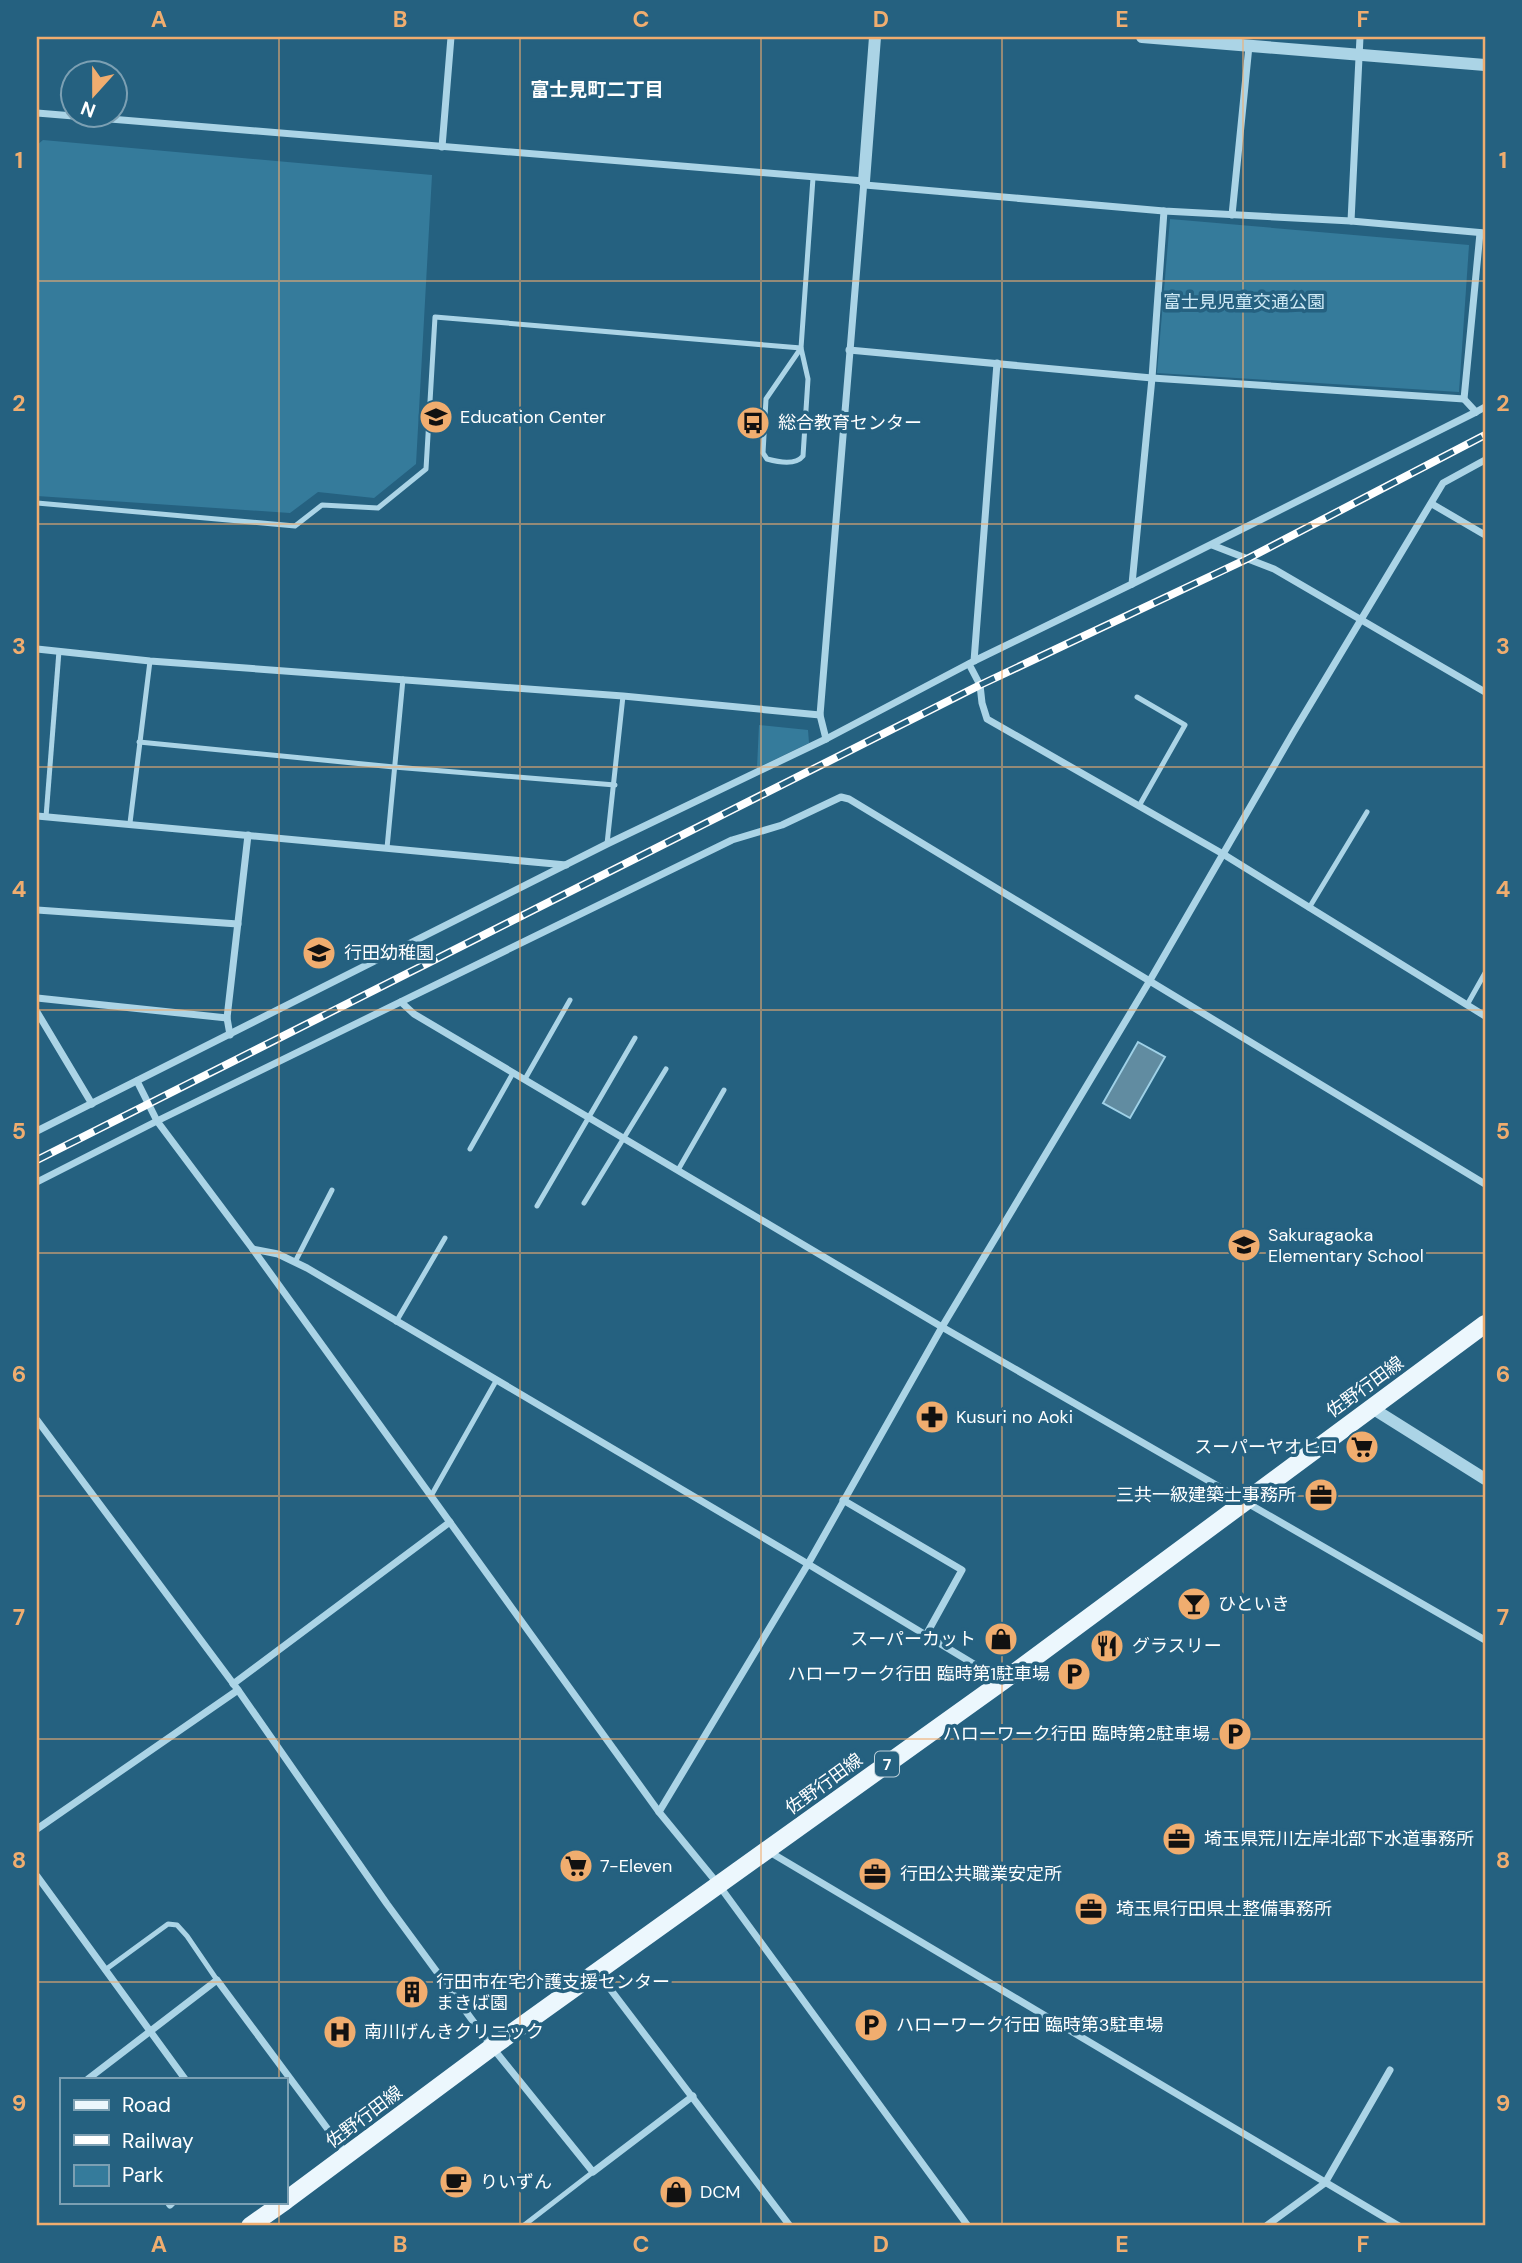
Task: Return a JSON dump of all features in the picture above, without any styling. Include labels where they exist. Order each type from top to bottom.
[{"type":"main road","name":"佐野行田線","points":[[287,2198],[492,2047],[1003,1681],[1485,1324]]},
{"type":"main road","name":"佐野行田線","points":[[250,2226],[279,2204]]},
{"type":"street","points":[[442,147],[451,37]]},
{"type":"street","points":[[826,739],[820,715],[875,37]]},
{"type":"street","points":[[1142,37],[1229,41],[1249,46],[1485,65]]},
{"type":"street","points":[[1351,221],[1360,37]]},
{"type":"street","points":[[1232,215],[1249,46]]},
{"type":"street","points":[[37,113],[864,181]]},
{"type":"street","points":[[864,181],[865,185],[1164,211],[1351,221],[1483,233],[1464,399]]},
{"type":"street","points":[[1132,584],[1152,378],[1164,211]]},
{"type":"street","points":[[849,350],[1152,378],[1464,399],[1476,412]]},
{"type":"street","points":[[997,363],[972,662],[987,719],[1223,854],[1485,1017]]},
{"type":"street","points":[[37,1131],[607,844],[826,739],[972,662],[1485,407]]},
{"type":"street","points":[[659,1812],[808,1563],[942,1327],[1149,982],[1443,482],[1485,460]]},
{"type":"street","points":[[1432,503],[1485,535]]},
{"type":"street","points":[[1212,545],[1274,569],[1485,692]]},
{"type":"street","points":[[37,649],[150,661],[623,696],[820,715]]},
{"type":"street","points":[[37,1182],[732,840],[782,825],[841,797],[849,799],[1485,1184]]},
{"type":"street","points":[[37,816],[567,865]]},
{"type":"street","points":[[230,1035],[228,1018],[248,835]]},
{"type":"street","points":[[37,910],[238,924]]},
{"type":"street","points":[[37,998],[228,1018]]},
{"type":"street","points":[[401,1002],[414,1014],[942,1327],[1485,1640]]},
{"type":"street","points":[[37,1012],[92,1104]]},
{"type":"street","points":[[136,1081],[157,1121],[252,1248],[659,1812],[718,1884],[968,2226]]},
{"type":"street","points":[[252,1248],[278,1254],[295,1262],[808,1563],[1003,1681]]},
{"type":"street","points":[[1372,1408],[1485,1479]]},
{"type":"street","points":[[37,1420],[235,1687],[387,1904],[492,2047],[593,2172],[693,2096]]},
{"type":"street","points":[[843,1500],[962,1570],[926,1635]]},
{"type":"street","points":[[37,1829],[235,1687],[450,1522]]},
{"type":"street","points":[[768,1850],[1399,2226]]},
{"type":"street","points":[[37,1876],[185,2078]]},
{"type":"street","points":[[598,1973],[790,2226]]},
{"type":"street","points":[[89,2078],[217,1980],[348,2155]]},
{"type":"street","points":[[1266,2226],[1325,2183],[1390,2070]]},
{"type":"lane","points":[[801,348],[766,399],[763,453],[772,461],[794,462],[803,456],[808,379],[801,348],[813,178]]},
{"type":"lane","points":[[37,503],[295,526],[322,505],[378,508],[426,469],[435,317],[801,348]]},
{"type":"lane","points":[[46,817],[59,651]]},
{"type":"lane","points":[[130,823],[150,661]]},
{"type":"lane","points":[[387,848],[403,679]]},
{"type":"lane","points":[[607,844],[623,696]]},
{"type":"lane","points":[[1137,696],[1185,725],[1139,806]]},
{"type":"lane","points":[[139,742],[615,785]]},
{"type":"lane","points":[[1309,908],[1367,812]]},
{"type":"lane","points":[[1467,1005],[1485,974]]},
{"type":"lane","points":[[525,1079],[570,1000]]},
{"type":"lane","points":[[537,1206],[635,1038]]},
{"type":"lane","points":[[584,1203],[666,1069]]},
{"type":"lane","points":[[470,1149],[513,1073]]},
{"type":"lane","points":[[678,1170],[724,1090]]},
{"type":"lane","points":[[295,1262],[332,1191]]},
{"type":"lane","points":[[396,1322],[445,1238]]},
{"type":"lane","points":[[431,1496],[496,1381]]},
{"type":"lane","points":[[105,1970],[168,1924],[177,1925],[187,1936],[217,1980]]},
{"type":"lane","points":[[523,2226],[593,2172]]},
{"type":"green space","points":[[43,140],[432,175],[416,464],[374,498],[318,492],[290,513],[37,496],[37,145]]},
{"type":"green space","name":"富士見児童交通公園","points":[[1170,219],[1469,245],[1459,392],[1157,373]]},
{"type":"green space","points":[[759,725],[808,730],[809,743],[757,768]]},
{"type":"shaded area","points":[[1138,1042],[1165,1057],[1130,1118],[1103,1103]]},
{"type":"railway","points":[[37,1160],[980,685],[1247,559],[1485,435]]},
{"type":"place","name":"Education Center","points":[[436,417]]},
{"type":"place","name":"総合教育センター","points":[[753,423]]},
{"type":"place","name":"行田幼稚園","points":[[319,953]]},
{"type":"place","name":"Sakuragaoka Elementary School","points":[[1244,1245]]},
{"type":"place","name":"Kusuri no Aoki","points":[[932,1417]]},
{"type":"place","name":"スーパーヤオヒロ","points":[[1362,1447]]},
{"type":"place","name":"三共一級建築士事務所","points":[[1321,1495]]},
{"type":"place","name":"ひといき","points":[[1194,1604]]},
{"type":"place","name":"スーパーカット","points":[[1001,1639]]},
{"type":"place","name":"グラスリー","points":[[1107,1646]]},
{"type":"place","name":"ハローワーク行田 臨時第1駐車場","points":[[1074,1674]]},
{"type":"place","name":"ハローワーク行田 臨時第2駐車場","points":[[1235,1734]]},
{"type":"place","name":"埼玉県荒川左岸北部下水道事務所","points":[[1179,1839]]},
{"type":"place","name":"7-Eleven","points":[[576,1866]]},
{"type":"place","name":"行田公共職業安定所","points":[[875,1874]]},
{"type":"place","name":"埼玉県行田県土整備事務所","points":[[1091,1909]]},
{"type":"place","name":"行田市在宅介護支援センター まきば園","points":[[412,1992]]},
{"type":"place","name":"ハローワーク行田 臨時第3駐車場","points":[[871,2025]]},
{"type":"place","name":"南川げんきクリニック","points":[[340,2032]]},
{"type":"place","name":"りいずん","points":[[456,2182]]},
{"type":"place","name":"DCM","points":[[676,2192]]},
{"type":"district","name":"富士見町二丁目","points":[[597,89]]}]
